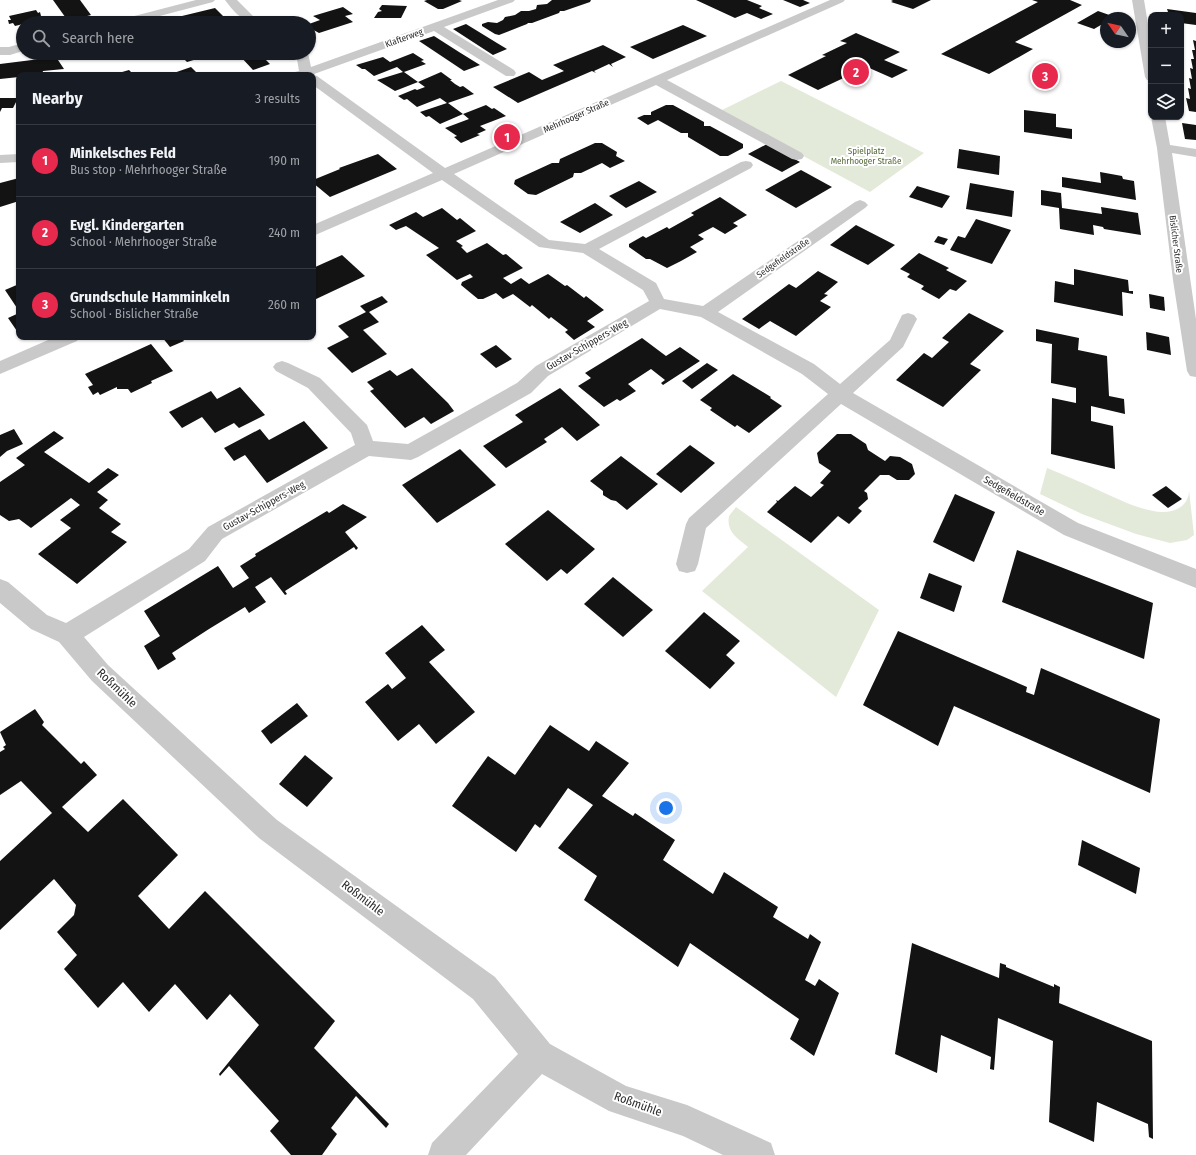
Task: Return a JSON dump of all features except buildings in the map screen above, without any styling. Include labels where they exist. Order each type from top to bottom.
[{"type":"street","points":[[146,16],[209,0]]},
{"type":"street","points":[[231,0],[247,16]]},
{"type":"street","name":"Klafterweg","points":[[316,73],[510,0]]},
{"type":"street","name":"Mehrhooger Straße","points":[[316,230],[839,0]]},
{"type":"street","points":[[1138,0],[1148,59]]},
{"type":"street","points":[[436,27],[510,73]]},
{"type":"street","points":[[0,51],[16,49]]},
{"type":"street","points":[[304,60],[306,72]]},
{"type":"street","points":[[657,80],[797,156]]},
{"type":"street","points":[[316,82],[545,244],[588,248],[650,287],[658,303]]},
{"type":"street","name":"Bislicher Straße","points":[[1159,120],[1164,148],[1181,280],[1196,371]]},
{"type":"street","points":[[1164,148],[1196,153]]},
{"type":"street","points":[[0,159],[16,158]]},
{"type":"street","points":[[588,248],[746,165]]},
{"type":"street","name":"Sedgefieldstraße","points":[[706,312],[860,205]]},
{"type":"street","name":"Sedgefieldstraße","points":[[658,303],[706,312],[808,369],[841,395],[1071,530],[1196,579]]},
{"type":"street","name":"Gustav-Schippers-Weg","points":[[67,635],[197,555],[215,534],[366,448],[411,452],[524,388],[542,371],[658,303]]},
{"type":"street","points":[[686,564],[696,524],[841,395],[896,343],[908,319]]},
{"type":"street","points":[[0,368],[64,340]]},
{"type":"street","points":[[282,367],[314,383],[360,430],[366,448]]},
{"type":"street","name":"Roßmühle","points":[[0,589],[39,622],[67,635],[100,673],[268,829],[484,988],[539,1055],[620,1100],[687,1121],[759,1155]]},
{"type":"street","points":[[444,1155],[539,1055]]},
{"type":"green space","name":"Spielplatz Mehrhooger Straße","points":[[781,81],[924,153],[870,192],[720,111]]},
{"type":"green space","points":[[1047,468],[1128,504],[1152,511],[1173,511],[1182,506],[1189,495],[1189,490],[1194,535],[1187,540],[1170,543],[1136,534],[1082,514],[1040,494]]},
{"type":"green space","points":[[736,507],[879,610],[836,697],[702,591],[748,547],[733,534],[729,526],[729,516]]},
{"type":"place","name":"Evgl. Kindergarten","points":[[856,72]]},
{"type":"place","name":"Grundschule Hamminkeln","points":[[1045,76]]},
{"type":"place","name":"Minkelsches Feld","points":[[507,137]]}]
